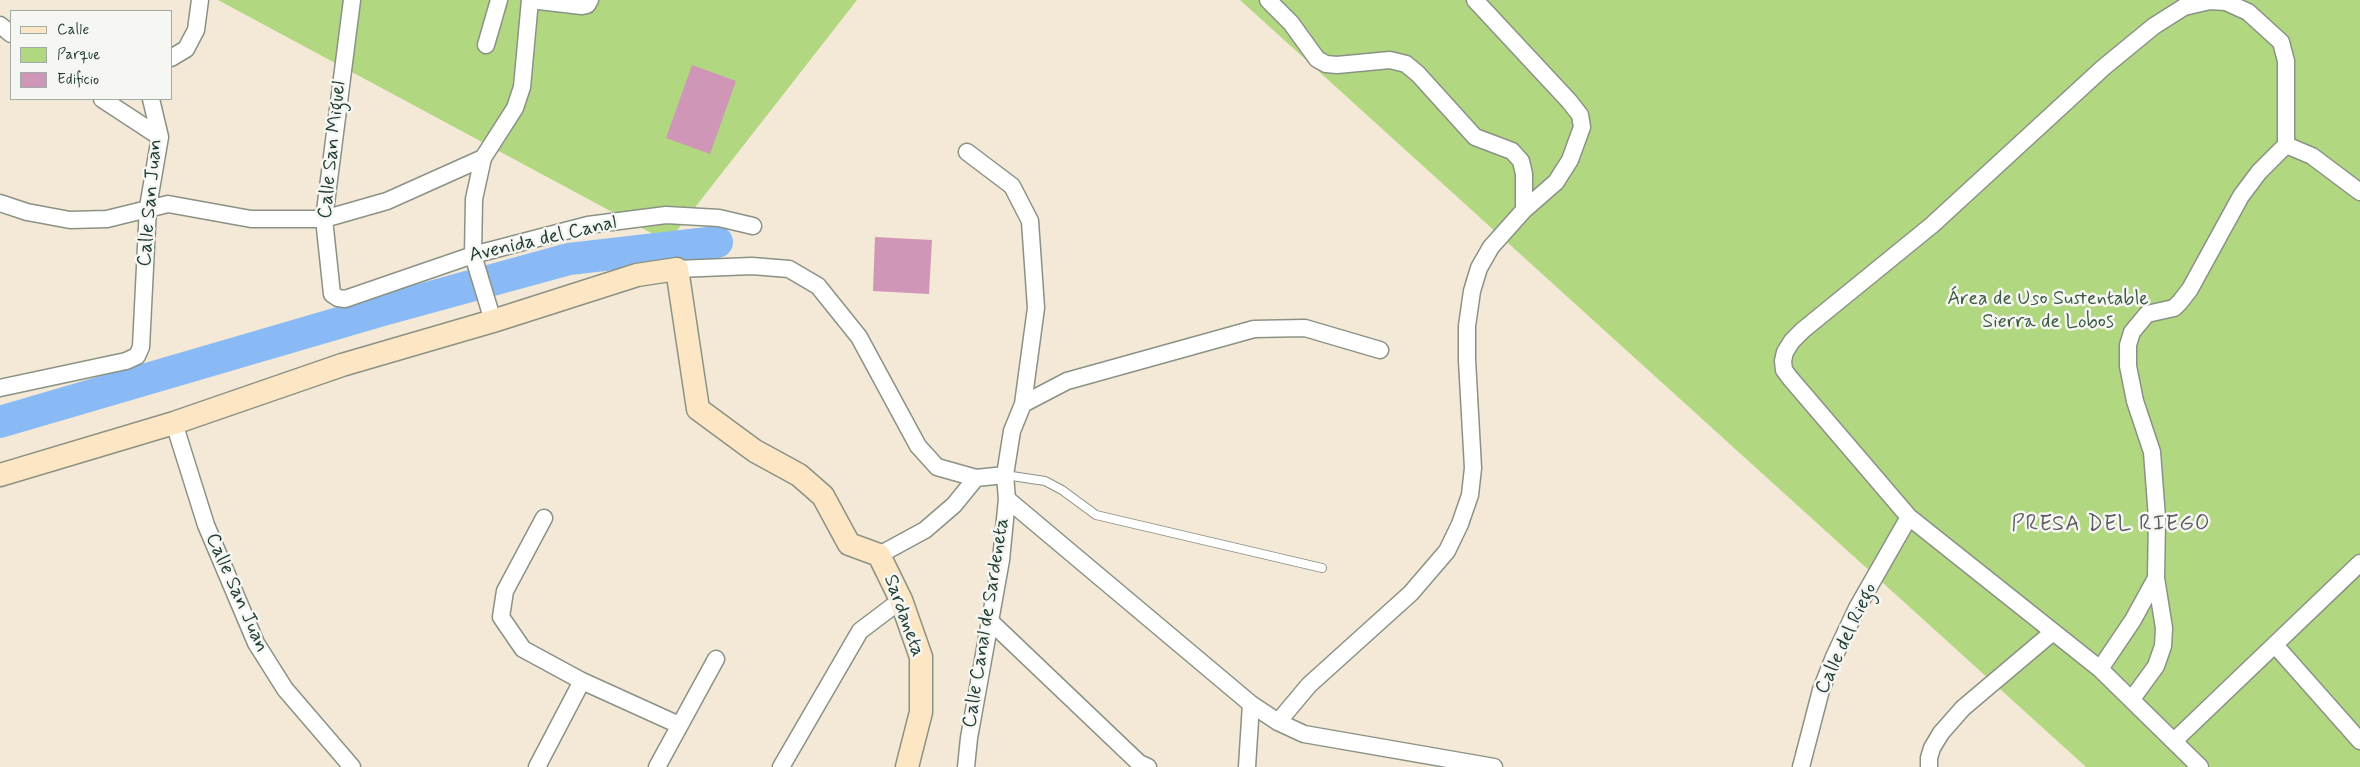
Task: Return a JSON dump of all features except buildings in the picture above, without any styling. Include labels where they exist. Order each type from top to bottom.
[{"type":"street","points":[[172,57],[186,49],[196,30],[200,0]]},
{"type":"street","name":"Calle San Miguel","points":[[338,298],[332,294],[324,219],[352,0]]},
{"type":"street","points":[[486,45],[499,0]]},
{"type":"street","points":[[490,310],[474,263],[474,200],[484,158],[515,108],[522,87],[530,0],[582,6],[588,5],[590,0]]},
{"type":"street","points":[[1268,0],[1291,23],[1317,60],[1326,64],[1337,65],[1390,60],[1406,64],[1418,74],[1475,137],[1512,151],[1520,161],[1524,174],[1524,210]]},
{"type":"street","points":[[1278,722],[1309,685],[1412,592],[1446,551],[1460,524],[1470,495],[1473,468],[1467,326],[1472,291],[1479,268],[1491,247],[1524,210],[1556,182],[1570,160],[1582,127],[1580,115],[1475,0]]},
{"type":"street","points":[[2132,699],[2156,666],[2163,646],[2164,628],[2156,578],[2157,518],[2152,452],[2135,401],[2128,366],[2128,345],[2132,332],[2139,321],[2147,314],[2174,308],[2180,302],[2190,289],[2241,196],[2259,172],[2286,145],[2286,61],[2281,42],[2248,12],[2226,2],[2210,1],[2184,7],[2154,26],[2104,66],[1932,225],[1803,330],[1785,352],[1783,360],[1784,370],[1909,517],[2100,668],[2200,767]]},
{"type":"street","points":[[0,25],[10,33]]},
{"type":"street","points":[[104,100],[160,137]]},
{"type":"street","name":"Calle San Juan","points":[[0,388],[126,361],[137,356],[141,346],[148,207],[160,137],[150,100]]},
{"type":"street","points":[[2286,145],[2312,156],[2360,192]]},
{"type":"street","name":"Calle Canal de Sardeneta","points":[[966,767],[969,738],[1001,560],[1007,499],[1005,475],[1012,430],[1023,404],[1036,308],[1030,221],[1012,186],[967,152]]},
{"type":"street","points":[[0,203],[27,212],[70,220],[106,219],[148,207],[168,204],[251,219],[324,219],[387,201],[484,158]]},
{"type":"street","name":"Avenida del Canal","points":[[338,298],[345,299],[474,263],[588,225],[666,215],[719,218],[753,226]]},
{"type":"street","points":[[0,475],[174,423],[342,366],[490,310],[636,275],[677,269],[752,266],[788,269],[818,286],[858,337],[918,446],[937,467],[976,478],[1005,475]]},
{"type":"street","points":[[677,269],[698,409],[755,451],[799,475],[823,496],[849,544],[879,555],[924,530],[954,504],[976,478]]},
{"type":"street","points":[[1023,404],[1067,382],[1254,330],[1305,328],[1380,350]]},
{"type":"street","name":"Calle San Juan","points":[[174,423],[206,525],[256,644],[285,689],[352,767]]},
{"type":"street","points":[[1007,499],[1251,704],[1278,722],[1304,734],[1494,767]]},
{"type":"street","name":"Calle del Riego","points":[[1801,767],[1820,690],[1834,657],[1857,608],[1909,517]]},
{"type":"street","points":[[544,518],[505,591],[502,617],[523,649],[582,682],[679,725]]},
{"type":"street","name":"Sardaneta","points":[[879,555],[901,600],[921,657],[921,712],[907,767]]},
{"type":"street","points":[[2174,741],[2360,564]]},
{"type":"street","points":[[2100,668],[2133,620],[2156,578]]},
{"type":"street","points":[[781,767],[860,632],[901,600]]},
{"type":"street","points":[[991,622],[1140,766]]},
{"type":"street","points":[[1929,767],[1932,748],[1941,733],[1963,708],[2053,632]]},
{"type":"street","points":[[2275,645],[2360,741]]},
{"type":"street","points":[[657,767],[716,659]]},
{"type":"street","points":[[537,767],[582,682]]},
{"type":"street","points":[[1247,767],[1251,704]]},
{"type":"lane","points":[[1005,475],[1045,481],[1062,490],[1096,515],[1322,568]]},
{"type":"green space","points":[[218,0],[857,0],[668,242]]},
{"type":"green space","name":"Área de Uso Sustentable Sierra de Lobos","points":[[1240,0],[2360,0],[2360,767],[2086,767]]},
{"type":"waterway","points":[[0,422],[383,310],[569,259],[717,242]]},
{"type":"district","name":"PRESA DEL RIEGO","points":[[2111,525]]}]
